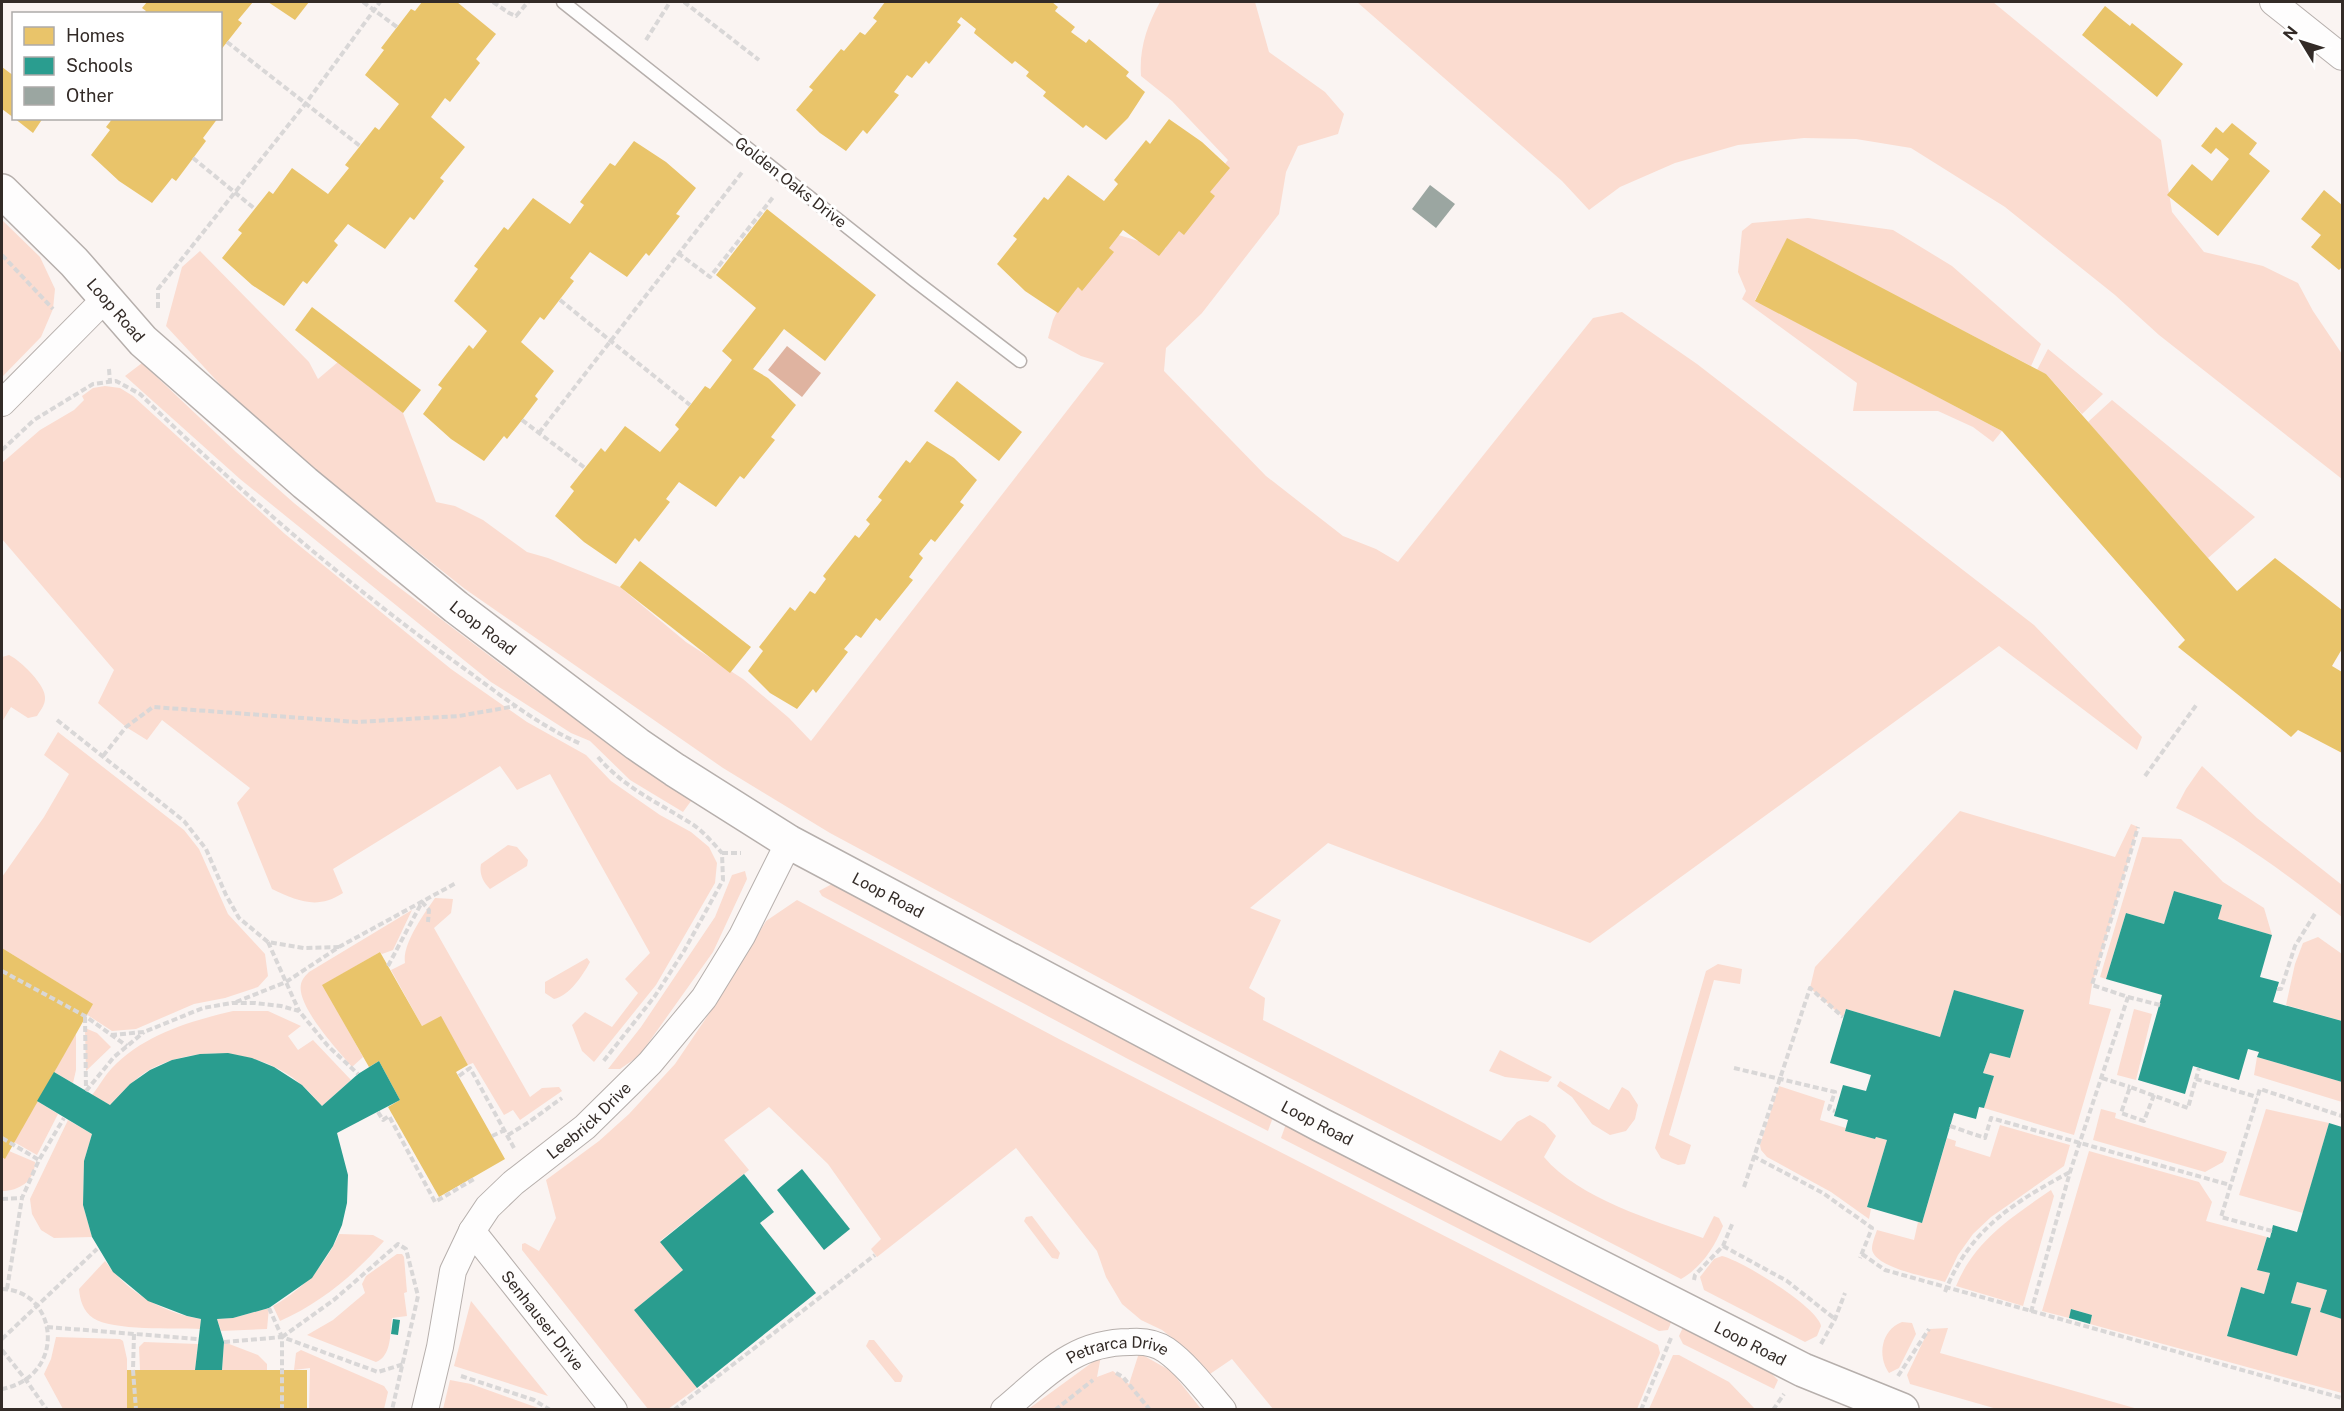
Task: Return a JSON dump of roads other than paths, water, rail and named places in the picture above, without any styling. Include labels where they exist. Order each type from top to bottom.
[{"type":"street","points":[[2273,2],[2343,57]]},
{"type":"street","name":"Loop Road","points":[[2,191],[74,262],[143,341],[305,483],[456,607],[637,744],[789,842],[1321,1125],[1782,1360],[1854,1401],[1902,1410]]},
{"type":"street","points":[[2,403],[106,298]]},
{"type":"street","name":"Leebrick Drive","points":[[425,1410],[440,1347],[453,1271],[472,1231],[489,1207],[513,1183],[585,1127],[650,1063],[704,998],[742,936],[789,842]]},
{"type":"street","name":"Senhauser Drive","points":[[472,1231],[614,1410]]},
{"type":"street","name":"Petrarca Drive","points":[[1005,1410],[1065,1360],[1091,1346],[1110,1342],[1143,1341],[1165,1349],[1199,1382],[1223,1410]]},
{"type":"lane","name":"Golden Oaks Drive","points":[[563,2],[1020,361]]}]
